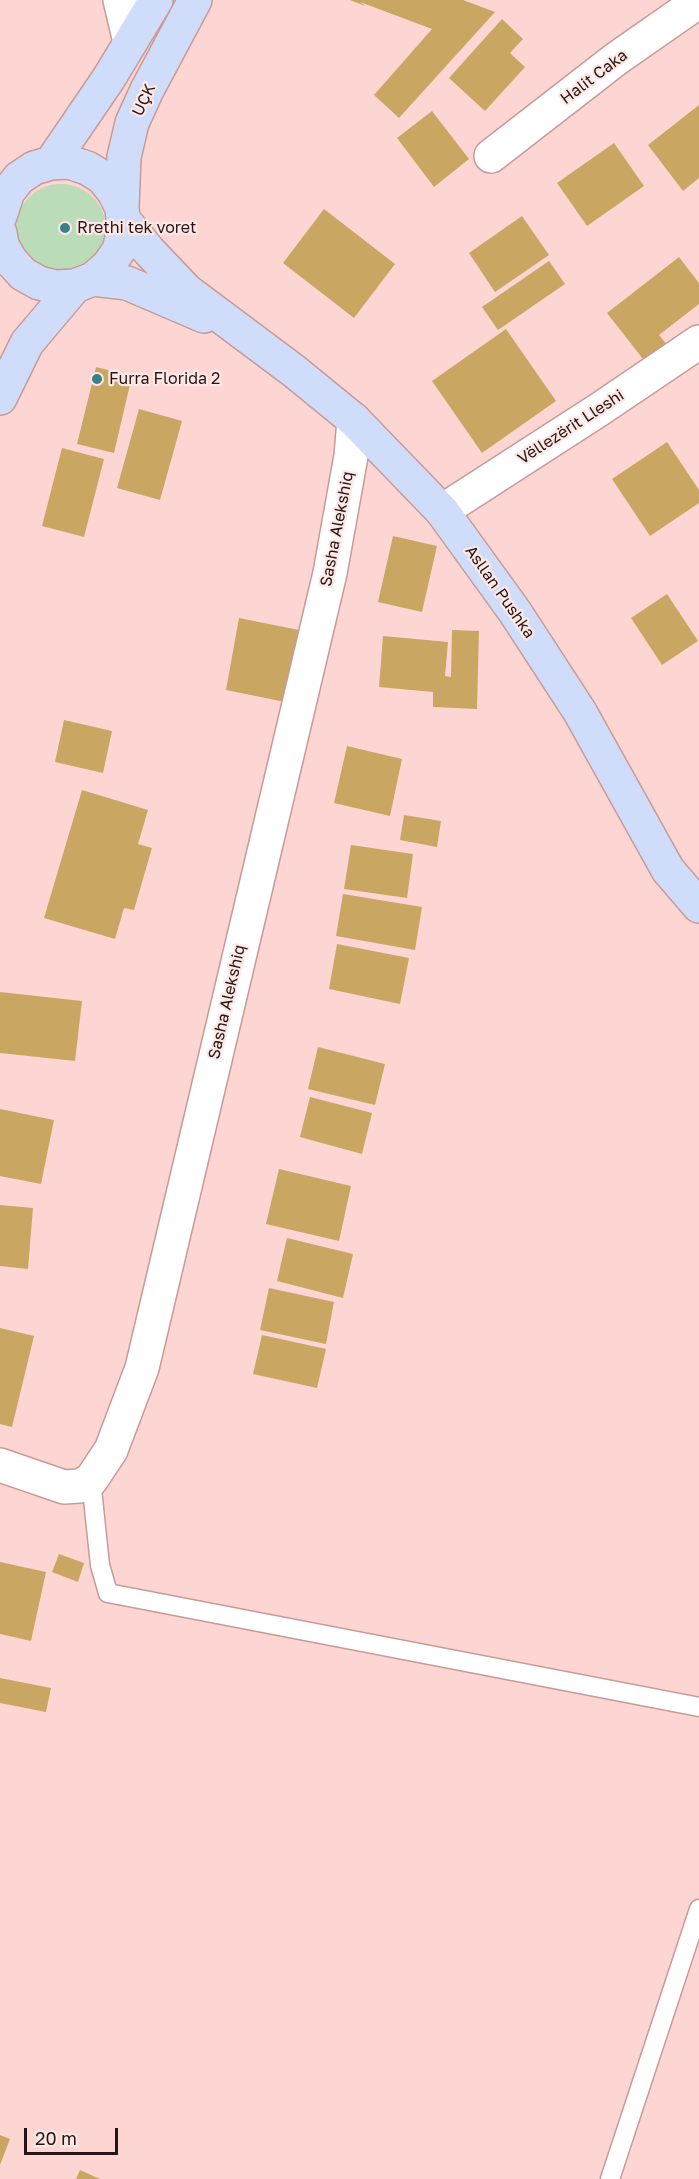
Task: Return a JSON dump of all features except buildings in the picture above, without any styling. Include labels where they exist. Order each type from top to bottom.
[{"type":"main road","points":[[0,216],[8,192],[19,178],[34,168],[51,163],[109,78],[156,0]]},
{"type":"main road","name":"UÇK","points":[[0,398],[27,343],[84,282],[108,266],[119,249],[124,230],[122,214],[124,157],[132,123],[195,0]]},
{"type":"main road","name":"Asllan Pushka","points":[[51,163],[69,162],[87,168],[102,177],[114,192],[122,214],[149,251],[187,291],[294,371],[354,420],[441,511],[515,612],[580,712],[668,870],[699,906]]},
{"type":"main road","name":"Asllan Pushka","points":[[0,233],[2,244],[11,261],[23,274],[39,283],[57,287],[84,282],[127,283],[239,331]]},
{"type":"street","points":[[120,0],[130,42]]},
{"type":"street","name":"Halit Caka","points":[[491,156],[616,59],[699,1]]},
{"type":"street","name":"Vëllezërit Lleshi","points":[[441,511],[699,342]]},
{"type":"street","name":"Sasha Alekshiq","points":[[91,1480],[111,1450],[142,1368],[330,573],[351,456],[354,420]]},
{"type":"street","points":[[0,1466],[64,1487],[80,1486],[91,1480]]},
{"type":"lane","points":[[91,1480],[100,1565],[108,1593],[699,1707]]},
{"type":"lane","points":[[610,2179],[699,1909]]},
{"type":"green space","points":[[61,184],[78,187],[93,197],[103,212],[106,229],[103,246],[93,261],[78,271],[61,274],[44,271],[29,261],[19,246],[16,229],[19,212],[29,197],[44,187]]},
{"type":"place","name":"Rrethi tek voret","points":[[65,228]]},
{"type":"place","name":"Furra Florida 2","points":[[97,379]]}]
